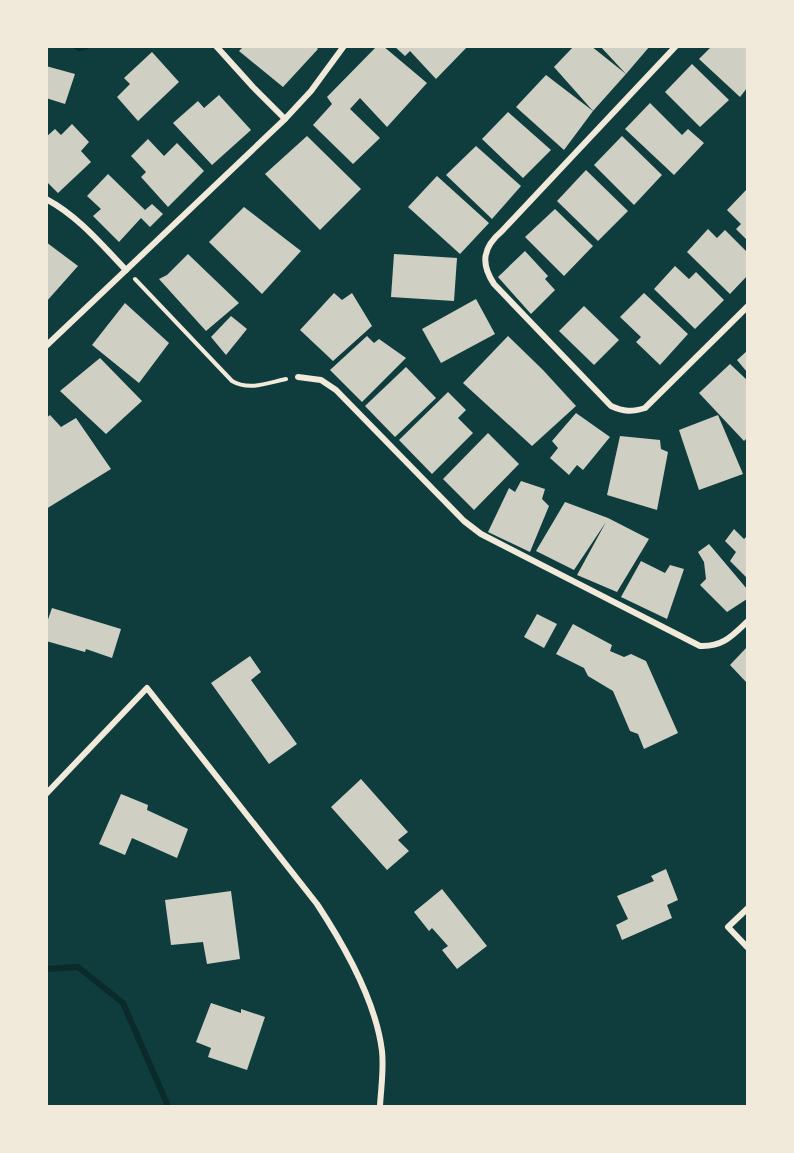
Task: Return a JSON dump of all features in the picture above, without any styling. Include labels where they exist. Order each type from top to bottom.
[{"type":"street","points":[[216,46],[285,120]]},
{"type":"street","points":[[46,346],[285,120],[311,91],[344,46]]},
{"type":"street","points":[[676,46],[493,239],[486,249],[484,262],[487,274],[611,405],[622,411],[634,412],[645,408],[747,306]]},
{"type":"street","points":[[46,199],[86,227],[126,270]]},
{"type":"street","points":[[298,377],[321,380],[336,390],[464,521],[481,534],[700,646],[718,645],[729,639],[747,621]]},
{"type":"street","points":[[46,794],[147,688],[317,904],[336,932],[374,1012],[382,1050],[380,1107]]},
{"type":"street","points":[[747,908],[728,927],[747,948]]},
{"type":"path","points":[[126,270],[232,381],[239,385],[252,387],[298,377]]},
{"type":"building","points":[[244,46],[315,46],[318,49],[283,87],[239,51]]},
{"type":"building","points":[[377,46],[383,46],[427,83],[387,127],[360,98],[350,109],[380,138],[353,164],[313,125],[332,104],[327,97]]},
{"type":"building","points":[[394,46],[468,46],[436,79],[410,51],[405,56]]},
{"type":"building","points":[[574,46],[591,46],[626,74],[593,111],[554,67]]},
{"type":"building","points":[[600,46],[650,46],[626,74]]},
{"type":"building","points":[[712,46],[747,46],[747,88],[740,97],[699,59]]},
{"type":"building","points":[[152,52],[179,82],[138,121],[117,97],[130,84],[124,78]]},
{"type":"building","points":[[692,64],[729,100],[700,127],[665,92]]},
{"type":"building","points":[[46,66],[75,74],[65,104],[46,98]]},
{"type":"building","points":[[546,75],[593,111],[564,150],[516,107]]},
{"type":"building","points":[[219,95],[251,130],[212,165],[173,123],[198,101],[204,108]]},
{"type":"building","points":[[650,103],[682,135],[688,129],[704,143],[674,175],[625,129]]},
{"type":"building","points":[[508,112],[551,150],[523,178],[482,139]]},
{"type":"building","points":[[72,124],[89,142],[81,151],[91,162],[58,193],[46,181],[46,137],[55,129],[61,135]]},
{"type":"building","points":[[307,136],[361,189],[320,230],[265,174]]},
{"type":"building","points":[[622,136],[662,175],[634,205],[594,165]]},
{"type":"building","points":[[148,139],[164,156],[177,143],[204,171],[168,207],[141,177],[146,172],[131,156]]},
{"type":"building","points":[[476,146],[521,186],[492,219],[446,175]]},
{"type":"building","points":[[586,170],[628,211],[598,241],[557,201]]},
{"type":"building","points":[[108,174],[145,210],[152,204],[163,214],[150,227],[141,218],[119,242],[93,216],[101,209],[87,196]]},
{"type":"building","points":[[437,176],[489,223],[460,254],[408,207]]},
{"type":"building","points":[[747,189],[747,240],[736,229],[741,224],[727,210]]},
{"type":"building","points":[[244,207],[301,251],[262,294],[209,242]]},
{"type":"building","points":[[555,209],[593,246],[564,276],[525,237]]},
{"type":"building","points":[[708,229],[717,238],[725,230],[747,252],[747,276],[730,294],[687,252]]},
{"type":"building","points":[[46,242],[78,266],[46,302]]},
{"type":"building","points":[[525,251],[548,276],[545,279],[555,290],[531,314],[498,277]]},
{"type":"building","points":[[188,254],[239,303],[206,331],[159,279],[167,275]]},
{"type":"building","points":[[394,254],[457,258],[454,301],[391,297]]},
{"type":"building","points":[[675,266],[689,279],[696,272],[724,300],[695,329],[654,289]]},
{"type":"building","points":[[334,293],[342,300],[352,293],[372,326],[333,361],[300,330]]},
{"type":"building","points":[[644,293],[688,334],[660,365],[636,342],[641,337],[620,317]]},
{"type":"building","points":[[476,299],[495,334],[441,363],[422,329]]},
{"type":"building","points":[[125,303],[169,343],[139,383],[92,345]]},
{"type":"building","points":[[584,306],[619,340],[594,365],[559,331]]},
{"type":"building","points":[[231,316],[247,329],[226,355],[211,337]]},
{"type":"building","points":[[367,336],[374,343],[379,339],[406,358],[362,402],[330,370]]},
{"type":"building","points":[[508,336],[576,406],[532,446],[463,383]]},
{"type":"building","points":[[747,351],[747,372],[737,360]]},
{"type":"building","points":[[100,358],[142,401],[106,434],[60,391]]},
{"type":"building","points":[[730,364],[747,380],[747,438],[744,441],[699,393]]},
{"type":"building","points":[[406,367],[436,398],[395,437],[365,406]]},
{"type":"building","points":[[448,392],[466,410],[458,418],[473,433],[432,474],[399,440]]},
{"type":"building","points":[[576,413],[610,437],[583,470],[577,465],[569,475],[550,458],[558,448],[552,441]]},
{"type":"building","points":[[50,415],[61,427],[76,418],[111,469],[46,509],[46,418]]},
{"type":"building","points":[[718,415],[743,474],[699,490],[679,430]]},
{"type":"building","points":[[488,433],[519,464],[474,510],[443,479]]},
{"type":"building","points":[[620,436],[660,440],[661,449],[668,452],[657,510],[607,495]]},
{"type":"building","points":[[521,481],[545,489],[542,499],[549,506],[530,552],[488,532],[509,488],[515,492]]},
{"type":"building","points":[[565,502],[608,518],[649,539],[617,592],[577,575],[606,522],[574,570],[536,551]]},
{"type":"building","points":[[734,529],[744,539],[747,536],[747,578],[730,561],[736,552],[725,541]]},
{"type":"building","points":[[709,544],[747,589],[747,599],[727,612],[700,585],[706,579],[704,562],[698,552]]},
{"type":"building","points":[[641,561],[665,573],[670,565],[684,569],[667,619],[621,597]]},
{"type":"building","points":[[52,608],[121,629],[112,658],[86,649],[85,652],[46,641],[46,625]]},
{"type":"building","points":[[537,614],[557,624],[544,648],[524,637]]},
{"type":"building","points":[[573,624],[612,645],[610,651],[624,657],[631,654],[646,661],[678,733],[644,749],[638,734],[630,731],[613,691],[588,676],[584,668],[556,654]]},
{"type":"building","points":[[747,647],[747,683],[730,665]]},
{"type":"building","points":[[250,656],[261,672],[251,680],[297,744],[269,764],[211,683]]},
{"type":"building","points":[[361,779],[408,832],[398,840],[409,851],[387,870],[331,807]]},
{"type":"building","points":[[121,794],[148,805],[147,810],[188,829],[177,858],[132,838],[125,855],[99,844]]},
{"type":"building","points":[[666,869],[678,900],[667,905],[672,918],[622,940],[616,925],[628,919],[617,896],[654,881],[651,876]]},
{"type":"building","points":[[442,889],[487,946],[457,969],[442,950],[448,946],[432,928],[429,931],[414,912]]},
{"type":"building","points":[[231,891],[240,959],[207,964],[203,942],[171,945],[165,900]]},
{"type":"building","points":[[211,1003],[241,1013],[241,1009],[265,1017],[247,1070],[208,1057],[211,1048],[196,1042]]},
{"type":"waterway","points":[[75,46],[79,48],[87,46]]},
{"type":"waterway","points":[[46,969],[78,967],[123,1003],[168,1106]]}]
